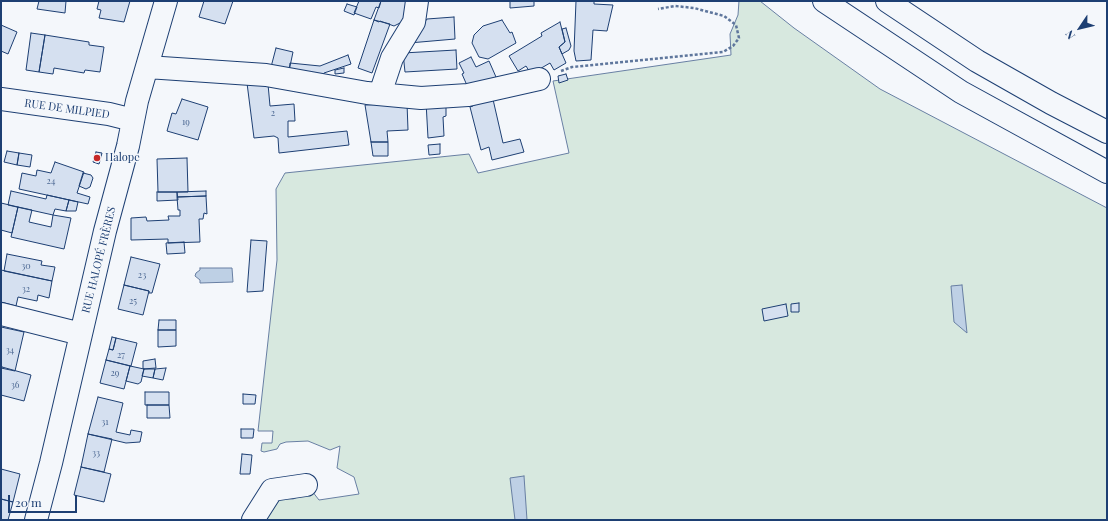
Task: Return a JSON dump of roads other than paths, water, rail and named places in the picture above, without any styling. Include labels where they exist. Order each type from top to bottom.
[{"type":"main road","name":"RUE HALOPÉ FRÈRES","points":[[36,520],[133,120],[166,1]]},
{"type":"main road","points":[[380,94],[392,58],[414,22],[417,1]]},
{"type":"main road","points":[[824,1],[961,92],[1107,172]]},
{"type":"main road","points":[[887,1],[977,61],[1051,103],[1107,132]]},
{"type":"main road","points":[[147,67],[266,75],[330,87],[421,98],[468,95],[540,79]]},
{"type":"main road","name":"RUE DE MILPIED","points":[[1,99],[109,114],[133,120]]},
{"type":"main road","points":[[1,314],[81,334]]},
{"type":"main road","points":[[254,520],[272,490],[306,485]]},
{"type":"water","points":[[200,268],[232,268],[233,282],[200,283],[200,280],[195,276]]},
{"type":"water","points":[[962,285],[967,333],[954,322],[951,286]]},
{"type":"water","points":[[524,476],[527,520],[515,520],[510,478]]},
{"type":"place","name":"Halope","points":[[97,158]]}]
